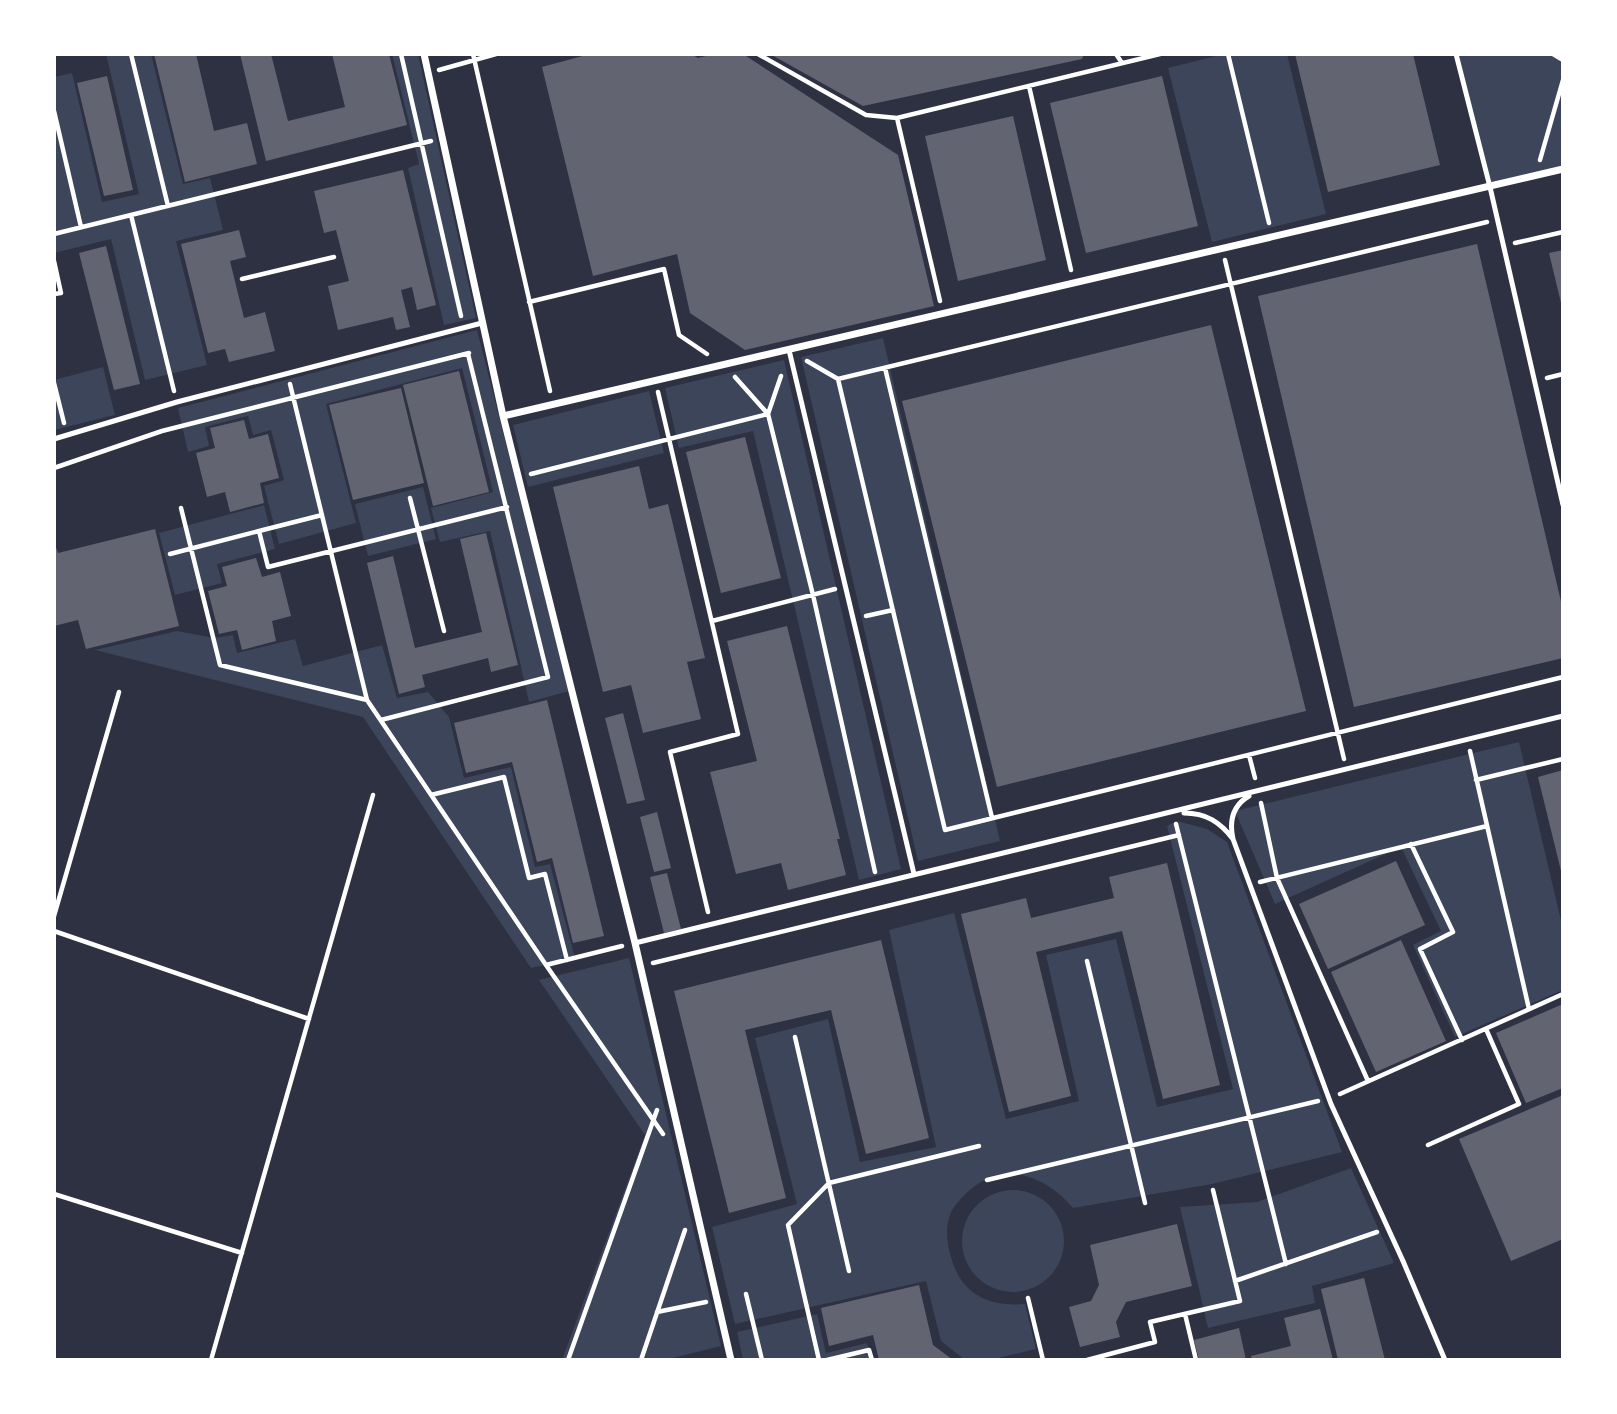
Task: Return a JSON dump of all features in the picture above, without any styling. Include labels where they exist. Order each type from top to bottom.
[{"type":"street","points":[[424,54],[503,416],[635,943],[731,1360]]},
{"type":"street","points":[[503,416],[1563,170]]},
{"type":"lane","points":[[1456,54],[1498,219],[1563,505]]},
{"type":"lane","points":[[54,439],[177,401],[482,323]]},
{"type":"lane","points":[[789,350],[914,874]]},
{"type":"lane","points":[[635,943],[1563,716]]},
{"type":"lane","points":[[1258,792],[1244,799],[1232,815],[1233,839],[1329,1099],[1445,1360]]},
{"type":"lane","points":[[1174,813],[1208,816],[1222,826],[1233,839]]},
{"type":"path","points":[[131,54],[168,206]]},
{"type":"path","points":[[401,54],[464,327]]},
{"type":"path","points":[[428,74],[473,57],[495,54]]},
{"type":"path","points":[[758,54],[866,115],[897,118],[1160,54]]},
{"type":"path","points":[[1116,54],[1122,64]]},
{"type":"path","points":[[1228,54],[1273,237]]},
{"type":"path","points":[[1553,54],[1563,60]]},
{"type":"path","points":[[473,57],[553,405]]},
{"type":"path","points":[[1536,176],[1563,80]]},
{"type":"path","points":[[1029,86],[1074,284]]},
{"type":"path","points":[[54,111],[81,227]]},
{"type":"path","points":[[897,118],[943,314]]},
{"type":"path","points":[[54,234],[442,139]]},
{"type":"path","points":[[131,215],[177,401]]},
{"type":"path","points":[[768,414],[789,350],[838,379],[1498,219]]},
{"type":"path","points":[[1504,246],[1563,232]]},
{"type":"path","points":[[1223,249],[1347,770]]},
{"type":"path","points":[[242,279],[334,257]]},
{"type":"path","points":[[54,261],[61,293],[54,294]]},
{"type":"path","points":[[529,302],[664,269],[679,335],[724,365],[768,414],[813,595],[878,883]]},
{"type":"path","points":[[381,720],[548,677],[468,354],[482,323]]},
{"type":"path","points":[[54,468],[162,431],[468,354]]},
{"type":"path","points":[[885,368],[992,818]]},
{"type":"path","points":[[288,373],[367,700],[667,1140]]},
{"type":"path","points":[[838,379],[945,830],[1563,677]]},
{"type":"path","points":[[656,381],[738,734],[670,752],[710,925]]},
{"type":"path","points":[[54,383],[67,435]]},
{"type":"path","points":[[518,477],[768,414]]},
{"type":"path","points":[[410,498],[444,631]]},
{"type":"path","points":[[259,531],[268,567],[524,502]]},
{"type":"path","points":[[181,508],[220,665],[367,700]]},
{"type":"path","points":[[170,554],[323,515]]},
{"type":"path","points":[[712,621],[846,586]]},
{"type":"path","points":[[854,619],[892,610]]},
{"type":"path","points":[[54,916],[119,692]]},
{"type":"path","points":[[1467,740],[1529,1009]]},
{"type":"path","points":[[1249,755],[1277,878],[1368,1081]]},
{"type":"path","points":[[1476,780],[1563,759]]},
{"type":"path","points":[[431,795],[503,777],[528,878],[545,874],[567,960]]},
{"type":"path","points":[[211,1360],[373,795]]},
{"type":"path","points":[[1174,813],[1286,1264]]},
{"type":"path","points":[[1250,885],[1487,826]]},
{"type":"path","points":[[640,967],[1179,835]]},
{"type":"path","points":[[1411,845],[1453,932],[1420,949],[1462,1040]]},
{"type":"path","points":[[54,931],[309,1018]]},
{"type":"path","points":[[546,965],[635,943]]},
{"type":"path","points":[[1087,961],[1145,1203]]},
{"type":"path","points":[[987,1180],[1329,1099],[1563,994]]},
{"type":"path","points":[[1429,1145],[1519,1104],[1486,1028]]},
{"type":"path","points":[[795,1037],[849,1271]]},
{"type":"path","points":[[568,1360],[667,1083]]},
{"type":"path","points":[[819,1360],[788,1225],[829,1183],[979,1146]]},
{"type":"path","points":[[1087,1360],[1155,1342],[1150,1322],[1240,1301],[1213,1191]]},
{"type":"path","points":[[54,1194],[242,1253]]},
{"type":"path","points":[[641,1360],[694,1202]]},
{"type":"path","points":[[1235,1281],[1388,1228]]},
{"type":"path","points":[[747,1293],[762,1360]]},
{"type":"path","points":[[1028,1298],[1043,1360]]},
{"type":"path","points":[[657,1312],[717,1300]]},
{"type":"path","points":[[1185,1314],[1196,1360]]},
{"type":"path","points":[[827,1360],[869,1350],[872,1360]]},
{"type":"shaded area","points":[[106,54],[151,54],[183,184],[210,178],[223,230],[176,241],[207,365],[145,380],[111,239],[54,253],[54,77],[72,73],[102,202],[139,194]]},
{"type":"shaded area","points":[[392,54],[418,54],[476,318],[444,325],[408,168],[419,164]]},
{"type":"shaded area","points":[[1224,54],[1287,54],[1326,214],[1212,242],[1168,68]]},
{"type":"shaded area","points":[[1457,54],[1563,54],[1563,169],[1490,186]]},
{"type":"shaded area","points":[[477,330],[569,691],[529,702],[490,531],[440,542],[431,508],[493,492],[462,368],[326,404],[356,523],[279,544],[264,486],[284,480],[271,430],[253,435],[248,416],[205,427],[209,446],[188,452],[178,408]]},
{"type":"shaded area","points":[[883,338],[1000,841],[918,861],[801,357]]},
{"type":"shaded area","points":[[784,360],[901,869],[859,880],[753,431],[679,448],[665,388]]},
{"type":"shaded area","points":[[103,367],[115,415],[54,430],[54,380]]},
{"type":"shaded area","points":[[649,391],[664,453],[528,487],[513,425]]},
{"type":"shaded area","points":[[423,487],[436,539],[368,556],[355,504]]},
{"type":"shaded area","points":[[264,505],[275,549],[217,564],[222,583],[175,595],[159,533]]},
{"type":"shaded area","points":[[177,631],[214,638],[233,635],[237,653],[295,639],[303,666],[382,645],[397,698],[428,692],[449,717],[464,778],[511,767],[535,867],[550,864],[575,958],[531,968],[363,717],[95,650]]},
{"type":"shaded area","points":[[1519,742],[1563,929],[1563,990],[1455,1037],[1413,945],[1441,931],[1401,847],[1275,904],[1235,811]]},
{"type":"shaded area","points":[[1177,821],[1207,829],[1227,842],[1342,1152],[1212,1184],[1073,1208],[1051,1188],[1025,1176],[997,1175],[983,1181],[964,1195],[951,1212],[947,1231],[951,1257],[962,1280],[978,1296],[999,1303],[1025,1304],[1036,1349],[990,1360],[965,1360],[941,1341],[926,1281],[735,1324],[712,1227],[797,1204],[755,1038],[828,1019],[860,1162],[936,1147],[889,930],[954,913],[1006,1119],[1079,1101],[1046,955],[1116,939],[1157,1107],[1233,1089],[1167,826]]},
{"type":"shaded area","points":[[629,958],[721,1346],[665,1360],[562,1360],[645,1135],[539,980]]},
{"type":"shaded area","points":[[1351,1168],[1394,1263],[1312,1286],[1315,1303],[1208,1328],[1180,1207],[1257,1202]]},
{"type":"shaded area","points":[[1013,1190],[1033,1194],[1049,1205],[1060,1221],[1064,1241],[1060,1261],[1049,1277],[1033,1288],[1013,1292],[993,1288],[977,1277],[966,1261],[962,1241],[966,1221],[977,1205],[993,1194]]},
{"type":"shaded area","points":[[817,1314],[826,1353],[867,1343],[871,1360],[743,1360],[737,1332]]},
{"type":"building","points":[[154,54],[196,54],[214,131],[247,123],[257,164],[185,182]]},
{"type":"building","points":[[240,54],[271,54],[288,121],[345,107],[332,54],[389,54],[407,125],[266,161]]},
{"type":"building","points":[[590,54],[691,54],[698,58],[714,54],[743,54],[898,155],[934,306],[745,350],[690,313],[677,254],[593,276],[542,67]]},
{"type":"building","points":[[770,54],[1084,54],[1082,59],[863,106]]},
{"type":"building","points":[[1295,54],[1413,54],[1440,165],[1328,192]]},
{"type":"building","points":[[107,76],[133,190],[104,196],[77,83]]},
{"type":"building","points":[[1162,76],[1198,226],[1086,253],[1050,103]]},
{"type":"building","points":[[1013,116],[1046,260],[958,281],[925,136]]},
{"type":"building","points":[[403,170],[436,305],[417,310],[412,287],[401,290],[410,327],[396,330],[393,317],[338,330],[328,286],[349,281],[336,230],[324,233],[314,191]]},
{"type":"building","points":[[239,230],[246,257],[230,261],[244,318],[265,312],[275,351],[229,362],[225,349],[208,353],[181,244]]},
{"type":"building","points":[[1477,244],[1563,610],[1563,658],[1354,707],[1258,296]]},
{"type":"building","points":[[106,246],[140,384],[114,390],[79,253]]},
{"type":"building","points":[[1563,250],[1563,307],[1562,307],[1549,253]]},
{"type":"building","points":[[1211,325],[1306,711],[997,787],[902,401]]},
{"type":"building","points":[[459,371],[489,492],[433,506],[403,385]]},
{"type":"building","points":[[401,388],[424,483],[353,500],[329,405]]},
{"type":"building","points":[[244,420],[249,439],[268,434],[279,478],[260,483],[264,503],[230,512],[225,492],[207,497],[196,453],[215,448],[210,428]]},
{"type":"building","points":[[745,437],[781,578],[721,593],[686,452]]},
{"type":"building","points":[[639,466],[649,509],[668,504],[705,658],[687,662],[701,719],[643,733],[631,685],[603,692],[553,487]]},
{"type":"building","points":[[155,529],[179,626],[86,649],[78,620],[54,626],[54,542],[58,553]]},
{"type":"building","points":[[486,533],[518,665],[491,672],[488,658],[422,675],[425,687],[399,694],[367,563],[393,556],[415,648],[482,632],[460,539]]},
{"type":"building","points":[[256,558],[262,577],[280,572],[291,616],[272,621],[276,641],[242,650],[237,630],[219,634],[208,591],[227,586],[222,567]]},
{"type":"building","points":[[787,626],[840,839],[837,839],[846,875],[788,890],[781,863],[736,874],[710,772],[757,761],[727,641]]},
{"type":"building","points":[[547,700],[604,936],[573,943],[552,858],[537,862],[512,762],[466,773],[454,723]]},
{"type":"building","points":[[623,713],[645,800],[627,804],[605,718]]},
{"type":"building","points":[[1563,770],[1563,875],[1562,875],[1538,777]]},
{"type":"building","points":[[657,812],[671,868],[654,872],[640,817]]},
{"type":"building","points":[[1396,861],[1425,925],[1328,969],[1299,904]]},
{"type":"building","points":[[1167,863],[1220,1085],[1163,1099],[1122,931],[1036,952],[1071,1096],[1009,1112],[961,914],[1026,898],[1031,918],[1114,898],[1109,877]]},
{"type":"building","points":[[667,873],[681,929],[664,933],[650,877]]},
{"type":"building","points":[[881,940],[929,1138],[866,1154],[831,1010],[745,1030],[786,1198],[729,1213],[674,991]]},
{"type":"building","points":[[1401,940],[1446,1041],[1376,1072],[1331,972]]},
{"type":"building","points":[[1563,1004],[1563,1088],[1526,1103],[1496,1033]]},
{"type":"building","points":[[1563,1095],[1563,1239],[1511,1261],[1459,1139]]},
{"type":"building","points":[[1177,1224],[1192,1286],[1126,1302],[1116,1322],[1120,1337],[1080,1347],[1069,1307],[1091,1301],[1099,1285],[1090,1245]]},
{"type":"building","points":[[1364,1278],[1385,1360],[1338,1360],[1321,1289]]},
{"type":"building","points":[[919,1285],[933,1345],[953,1360],[879,1360],[873,1335],[829,1346],[821,1308]]},
{"type":"building","points":[[1320,1309],[1333,1360],[1252,1360],[1251,1356],[1291,1346],[1284,1318]]},
{"type":"building","points":[[1239,1328],[1246,1360],[1199,1360],[1194,1340]]}]
